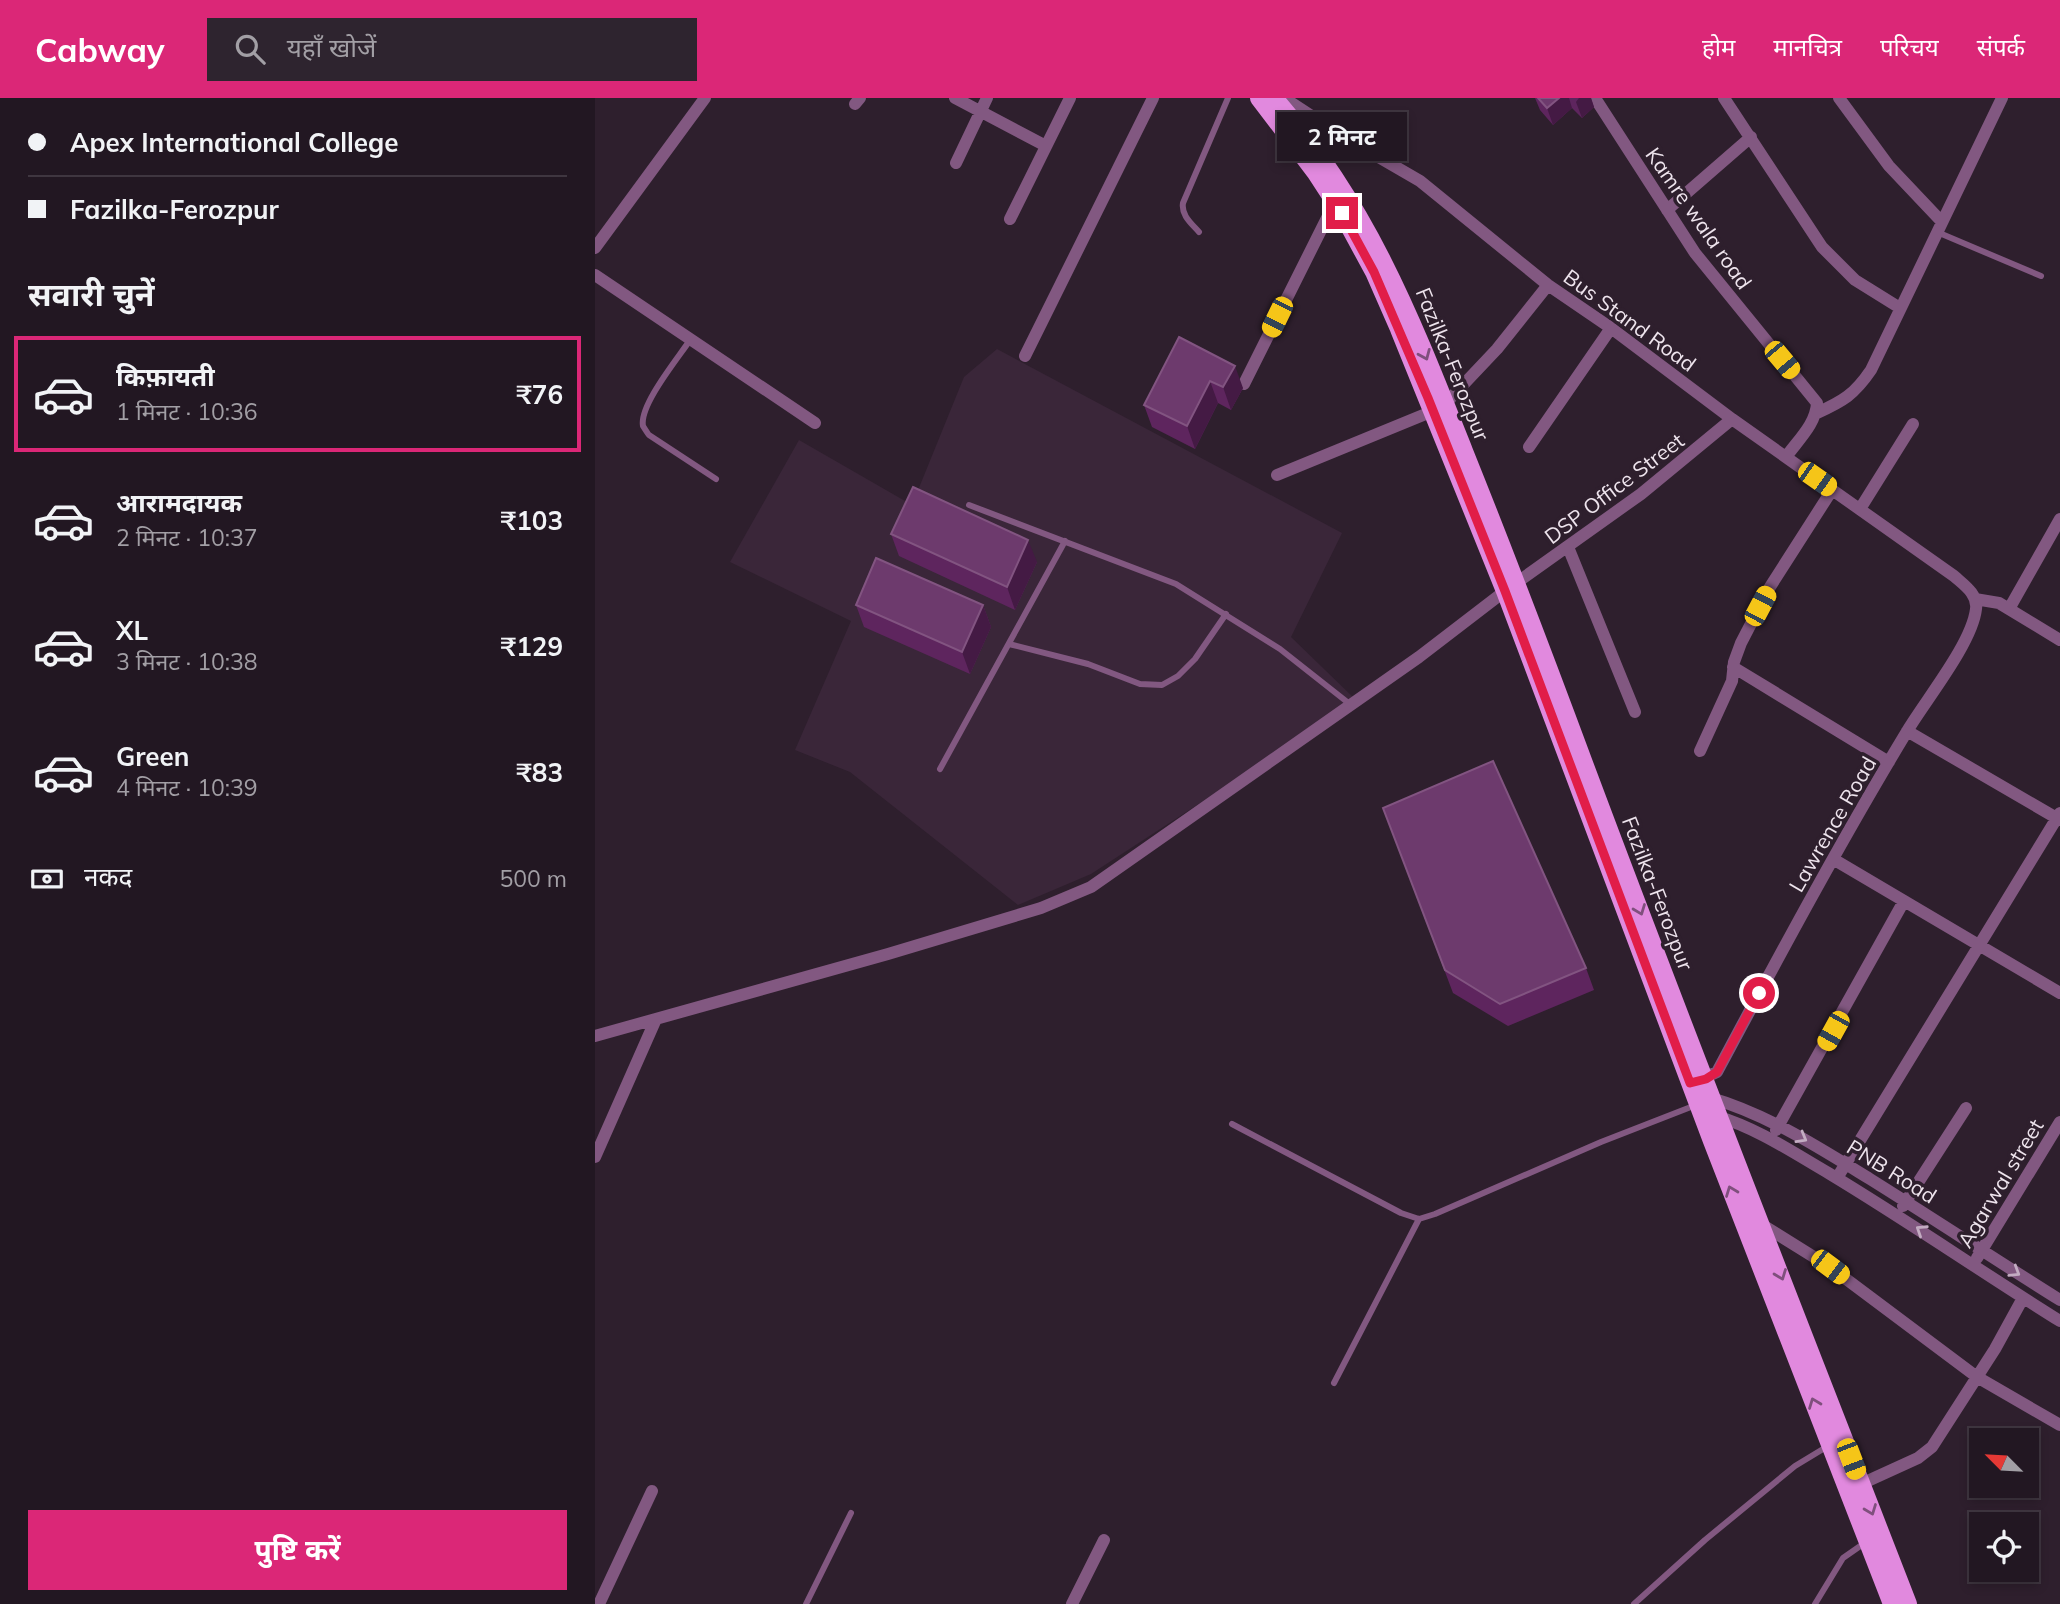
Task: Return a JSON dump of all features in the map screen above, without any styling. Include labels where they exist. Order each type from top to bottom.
[{"type":"main road","points":[[1259,98],[1343,206]]},
{"type":"main road","points":[[1273,98],[1305,135],[1343,206]]},
{"type":"main road","name":"Fazilka-Ferozpur","points":[[1343,206],[1387,265],[1439,407],[1615,846],[1700,1095],[1892,1604]]},
{"type":"main road","name":"Fazilka-Ferozpur","points":[[1700,1095],[1720,1117],[1908,1604]]},
{"type":"street","points":[[595,248],[705,98]]},
{"type":"street","points":[[955,98],[984,104],[1046,146]]},
{"type":"street","points":[[1010,219],[1070,98]]},
{"type":"street","points":[[1025,356],[1153,98]]},
{"type":"street","name":"Bus Stand Road","points":[[1284,98],[1420,181],[1548,285],[1954,576],[1975,599]]},
{"type":"street","name":"Kamre wala road","points":[[1595,98],[1695,253],[1721,289],[1812,396],[1817,403],[1817,413]]},
{"type":"street","points":[[1724,98],[1829,255],[1855,280],[1900,308]]},
{"type":"street","points":[[1839,98],[1889,166],[1939,227]]},
{"type":"street","points":[[1786,457],[1817,413],[1845,400],[1859,388],[1871,370],[2001,98]]},
{"type":"street","points":[[957,163],[984,104]]},
{"type":"street","points":[[1667,210],[1751,137]]},
{"type":"street","points":[[1244,384],[1343,206]]},
{"type":"street","points":[[595,275],[815,423]]},
{"type":"street","points":[[1277,475],[1439,407],[1497,349],[1548,285]]},
{"type":"street","points":[[1529,447],[1611,328]]},
{"type":"street","name":"DSP Office Street","points":[[595,1036],[1041,908],[1091,887],[1351,705],[1641,494],[1732,419]]},
{"type":"street","points":[[1860,509],[1913,424]]},
{"type":"street","points":[[1700,751],[1732,681],[1733,667],[1741,643],[1770,587],[1832,490]]},
{"type":"street","points":[[2009,609],[2060,519]]},
{"type":"street","points":[[1568,547],[1635,712]]},
{"type":"street","points":[[1975,599],[1999,603],[2060,640]]},
{"type":"street","name":"Lawrence Road","points":[[1700,1095],[1717,1072],[1889,762],[1964,641],[1977,608],[1975,599]]},
{"type":"street","points":[[1733,667],[1889,762]]},
{"type":"street","points":[[1837,1178],[2059,817],[1907,732]]},
{"type":"street","points":[[1833,859],[2060,993]]},
{"type":"street","points":[[1771,1139],[1904,901]]},
{"type":"street","points":[[595,1157],[656,1019]]},
{"type":"street","name":"PNB Road","points":[[1700,1095],[1778,1124],[2060,1300]]},
{"type":"street","points":[[1898,1216],[1966,1108]]},
{"type":"street","name":"PNB Road","points":[[1720,1117],[1753,1128],[1837,1178],[2060,1321]]},
{"type":"street","name":"Agarwal street","points":[[1973,1264],[2060,1122]]},
{"type":"street","points":[[1761,1224],[1830,1267],[1977,1377],[2060,1425]]},
{"type":"street","points":[[1861,1483],[1926,1454],[1977,1377],[2023,1298]]},
{"type":"street","points":[[599,1604],[652,1491]]},
{"type":"street","points":[[1072,1604],[1104,1540]]},
{"type":"lane","points":[[1199,232],[1186,218],[1182,203],[1228,98]]},
{"type":"lane","points":[[1939,227],[2041,276]]},
{"type":"lane","points":[[690,340],[652,397],[645,411],[643,426],[649,435],[716,479]]},
{"type":"lane","points":[[969,505],[1176,584],[1280,649],[1351,705]]},
{"type":"lane","points":[[940,769],[1065,541]]},
{"type":"lane","points":[[1009,644],[1088,664],[1140,684],[1162,685],[1178,677],[1195,659],[1226,614]]},
{"type":"lane","points":[[1232,1124],[1401,1213],[1419,1219],[1601,1142],[1700,1095]]},
{"type":"lane","points":[[1334,1383],[1419,1219]]},
{"type":"lane","points":[[1634,1604],[1795,1466],[1830,1445]]},
{"type":"lane","points":[[806,1604],[851,1513]]},
{"type":"lane","points":[[1815,1604],[1843,1558],[1867,1541]]},
{"type":"shaded area","points":[[997,349],[1342,533],[1291,637],[1357,701],[1091,874],[1018,905],[850,772],[795,750],[851,621],[730,562],[799,440],[912,505],[964,377]]},
{"type":"building","points":[[1538,98],[1559,98],[1547,108]]},
{"type":"building","points":[[1179,337],[1235,366],[1223,387],[1210,381],[1187,426],[1144,405]]},
{"type":"building","points":[[913,487],[1028,540],[1007,587],[891,534]]},
{"type":"building","points":[[876,558],[983,605],[962,652],[856,605]]},
{"type":"building","points":[[1493,761],[1586,968],[1500,1004],[1445,970],[1383,808]]},
{"type":"route","points":[[1342,213],[1374,272],[1428,398],[1505,591],[1690,1083],[1706,1079],[1717,1072],[1759,993]]}]
